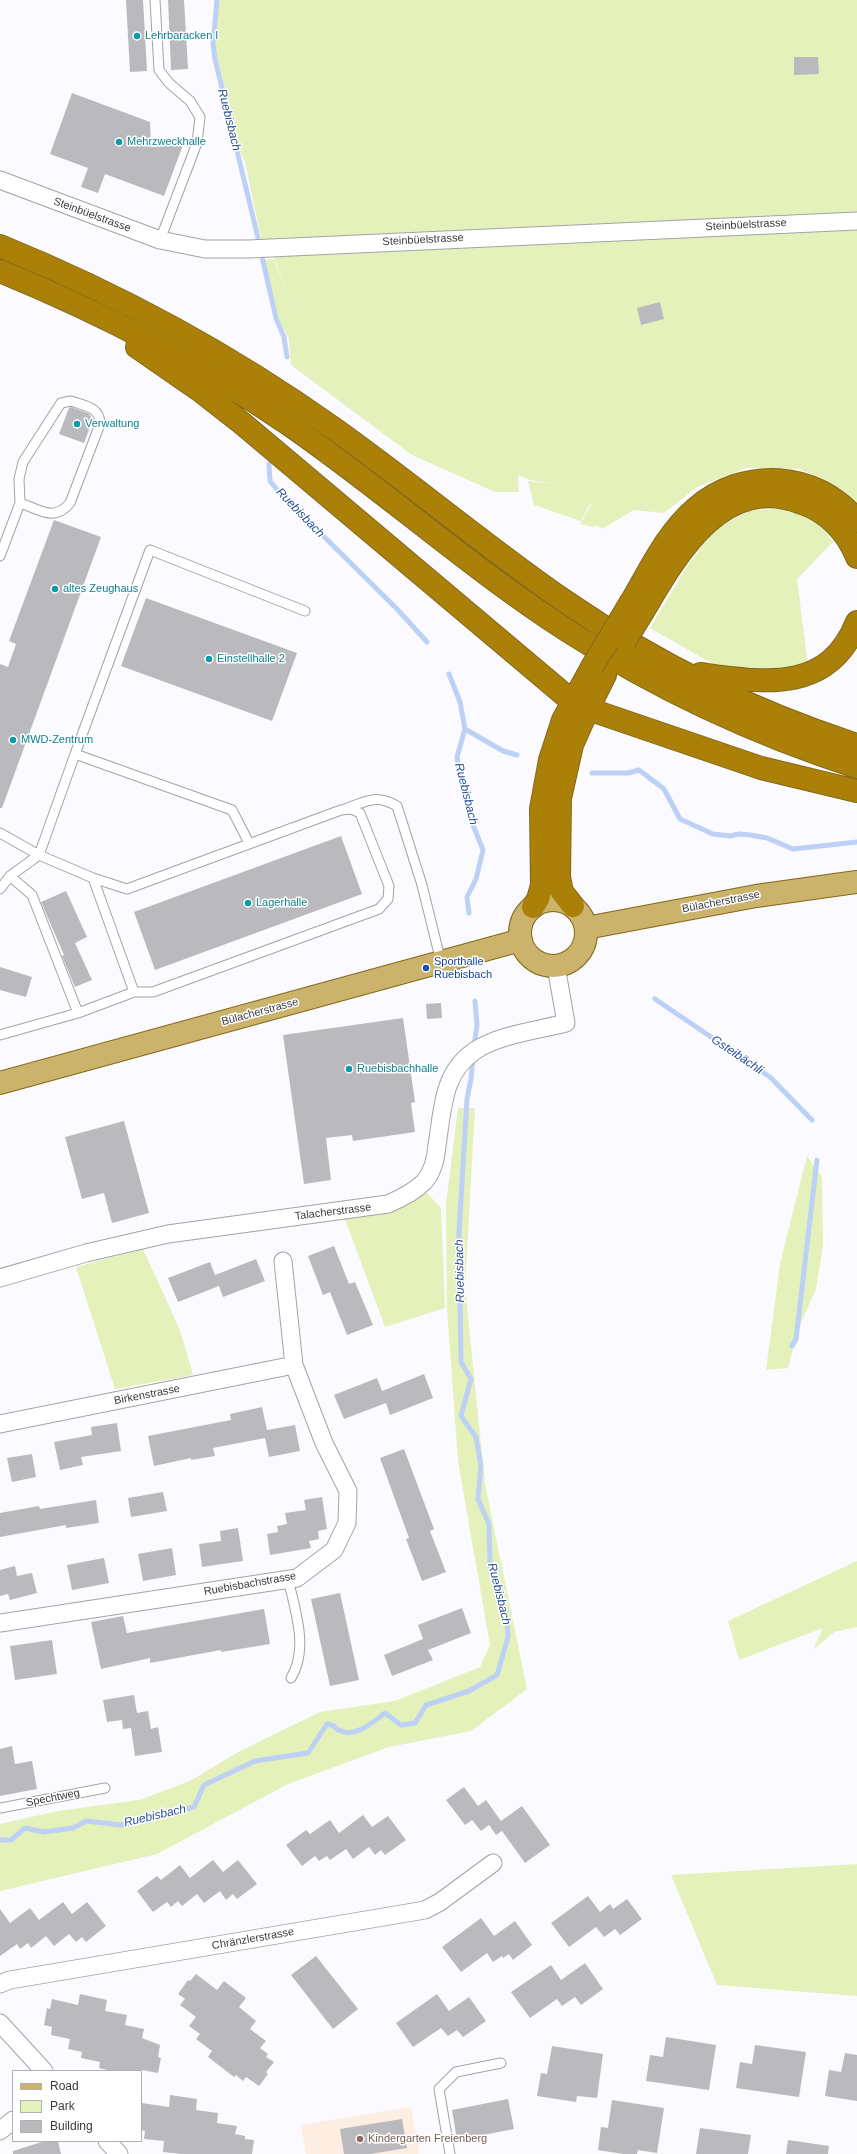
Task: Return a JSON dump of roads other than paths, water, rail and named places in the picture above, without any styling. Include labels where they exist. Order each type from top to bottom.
[{"type":"highway","points":[[0,246],[70,276],[136,308],[188,335],[252,374],[368,453],[507,560],[566,602],[634,644],[683,672],[764,710],[857,745]]},
{"type":"highway","points":[[0,271],[70,301],[177,355],[256,403],[358,474],[494,579],[567,630],[607,655],[721,715],[796,746],[857,767]]},
{"type":"highway","points":[[70,301],[202,392],[243,424],[581,705],[761,768],[857,790]]},
{"type":"highway","points":[[533,906],[538,899],[542,886],[541,809],[554,746],[581,705],[599,671],[638,606],[674,530],[694,509],[730,487],[756,480],[784,480],[811,486],[833,498],[857,521]]},
{"type":"highway","points":[[638,606],[667,572],[694,534],[715,515],[738,503],[750,499],[762,497],[787,498],[819,511],[841,530],[857,557]]},
{"type":"highway","points":[[683,672],[758,681],[794,678],[816,670],[828,662],[846,642],[857,622]]},
{"type":"highway","points":[[573,906],[562,892],[559,877],[560,798],[581,705]]},
{"type":"main road","name":"Bülacherstrasse","points":[[586,928],[756,896],[857,882]]},
{"type":"main road","points":[[549,900],[558,900],[573,906],[579,912],[586,928],[584,946],[579,953],[564,964],[556,966],[533,960],[520,940],[522,922],[533,906],[549,900]]},
{"type":"main road","name":"Bülacherstrasse","points":[[0,1084],[520,940]]},
{"type":"street","name":"Steinbüelstrasse","points":[[0,180],[160,240],[205,249],[249,249],[857,220]]},
{"type":"street","name":"Talacherstrasse","points":[[0,1278],[86,1253],[168,1234],[388,1204],[407,1196],[425,1181],[435,1162],[446,1087],[461,1062],[476,1050],[490,1043],[566,1023],[556,966]]},
{"type":"street","name":"Ruebisbachstrasse","points":[[0,1623],[297,1578],[334,1550],[347,1522],[348,1491],[324,1443],[294,1365],[283,1261]]},
{"type":"street","name":"Birkenstrasse","points":[[0,1424],[294,1365]]},
{"type":"street","name":"Chränzlerstrasse","points":[[0,1984],[18,1979],[425,1910],[440,1902],[493,1863]]},
{"type":"street","points":[[0,2023],[43,2070]]},
{"type":"street","points":[[0,2132],[12,2121]]},
{"type":"street","points":[[108,2142],[119,2154]]},
{"type":"lane","points":[[155,0],[159,70],[169,83],[190,101],[200,117],[197,142],[160,240]]},
{"type":"lane","points":[[0,556],[20,503],[19,479],[23,462],[61,403],[71,401],[96,410],[100,416],[100,424],[70,503],[62,512],[52,514],[20,503]]},
{"type":"lane","points":[[0,889],[10,876],[39,855],[150,550],[305,612]]},
{"type":"lane","points":[[75,754],[232,810],[249,843]]},
{"type":"lane","points":[[0,833],[39,855],[92,878],[127,889],[370,799],[385,800],[397,806],[422,885],[441,963]]},
{"type":"lane","points":[[0,1035],[78,1013],[134,992],[153,992],[379,909],[388,900],[389,886],[365,823],[360,813],[351,809],[341,810]]},
{"type":"lane","points":[[10,876],[32,895],[78,1013]]},
{"type":"lane","points":[[92,878],[134,992]]},
{"type":"lane","points":[[288,1579],[300,1634],[297,1668],[291,1678]]},
{"type":"lane","name":"Spechtweg","points":[[0,1808],[105,1788]]},
{"type":"lane","points":[[450,2154],[439,2089],[456,2072],[501,2063]]},
{"type":"waterway","name":"Ruebisbach","points":[[217,0],[213,44],[215,59],[258,238]]},
{"type":"waterway","name":"Ruebisbach","points":[[262,257],[276,318],[284,337],[287,357]]},
{"type":"waterway","name":"Ruebisbach","points":[[269,464],[270,481],[279,492],[397,609],[427,642]]},
{"type":"waterway","name":"Ruebisbach","points":[[449,674],[460,702],[465,729],[457,757],[462,786],[471,820],[483,850],[476,879],[467,897],[469,913]]},
{"type":"waterway","points":[[465,729],[503,751],[517,755]]},
{"type":"waterway","points":[[592,773],[628,773],[639,770],[664,789],[680,819],[713,834],[730,836],[739,834],[767,838],[793,849],[857,842]]},
{"type":"waterway","name":"Gsteibächli","points":[[655,999],[770,1077],[812,1120]]},
{"type":"waterway","name":"Ruebisbach","points":[[474,1046],[477,1025],[475,1001]]},
{"type":"waterway","name":"Ruebisbach","points":[[0,1840],[11,1840],[25,1828],[44,1832],[73,1828],[86,1821],[121,1825],[194,1807],[204,1785],[255,1761],[308,1753],[327,1724],[347,1733],[353,1732],[364,1728],[385,1713],[401,1725],[415,1723],[426,1705],[469,1691],[497,1675],[508,1637],[507,1618],[490,1563],[489,1524],[478,1499],[481,1466],[476,1437],[461,1416],[471,1379],[461,1362],[459,1233],[467,1099],[473,1058]]},
{"type":"waterway","name":"Gsteibächli","points":[[792,1346],[796,1339],[817,1160]]},
{"type":"place","name":"Lehrbaracken I","points":[[137,36]]},
{"type":"place","name":"Mehrzweckhalle","points":[[119,142]]},
{"type":"place","name":"Verwaltung","points":[[77,424]]},
{"type":"place","name":"altes Zeughaus","points":[[55,589]]},
{"type":"place","name":"Einstellhalle 2","points":[[209,659]]},
{"type":"place","name":"MWD-Zentrum","points":[[13,740]]},
{"type":"place","name":"Lagerhalle","points":[[248,903]]},
{"type":"place","name":"Sporthalle Ruebisbach","points":[[426,968]]},
{"type":"place","name":"Ruebisbachhalle","points":[[349,1069]]},
{"type":"place","name":"Kindergarten Freienberg","points":[[360,2139]]}]
